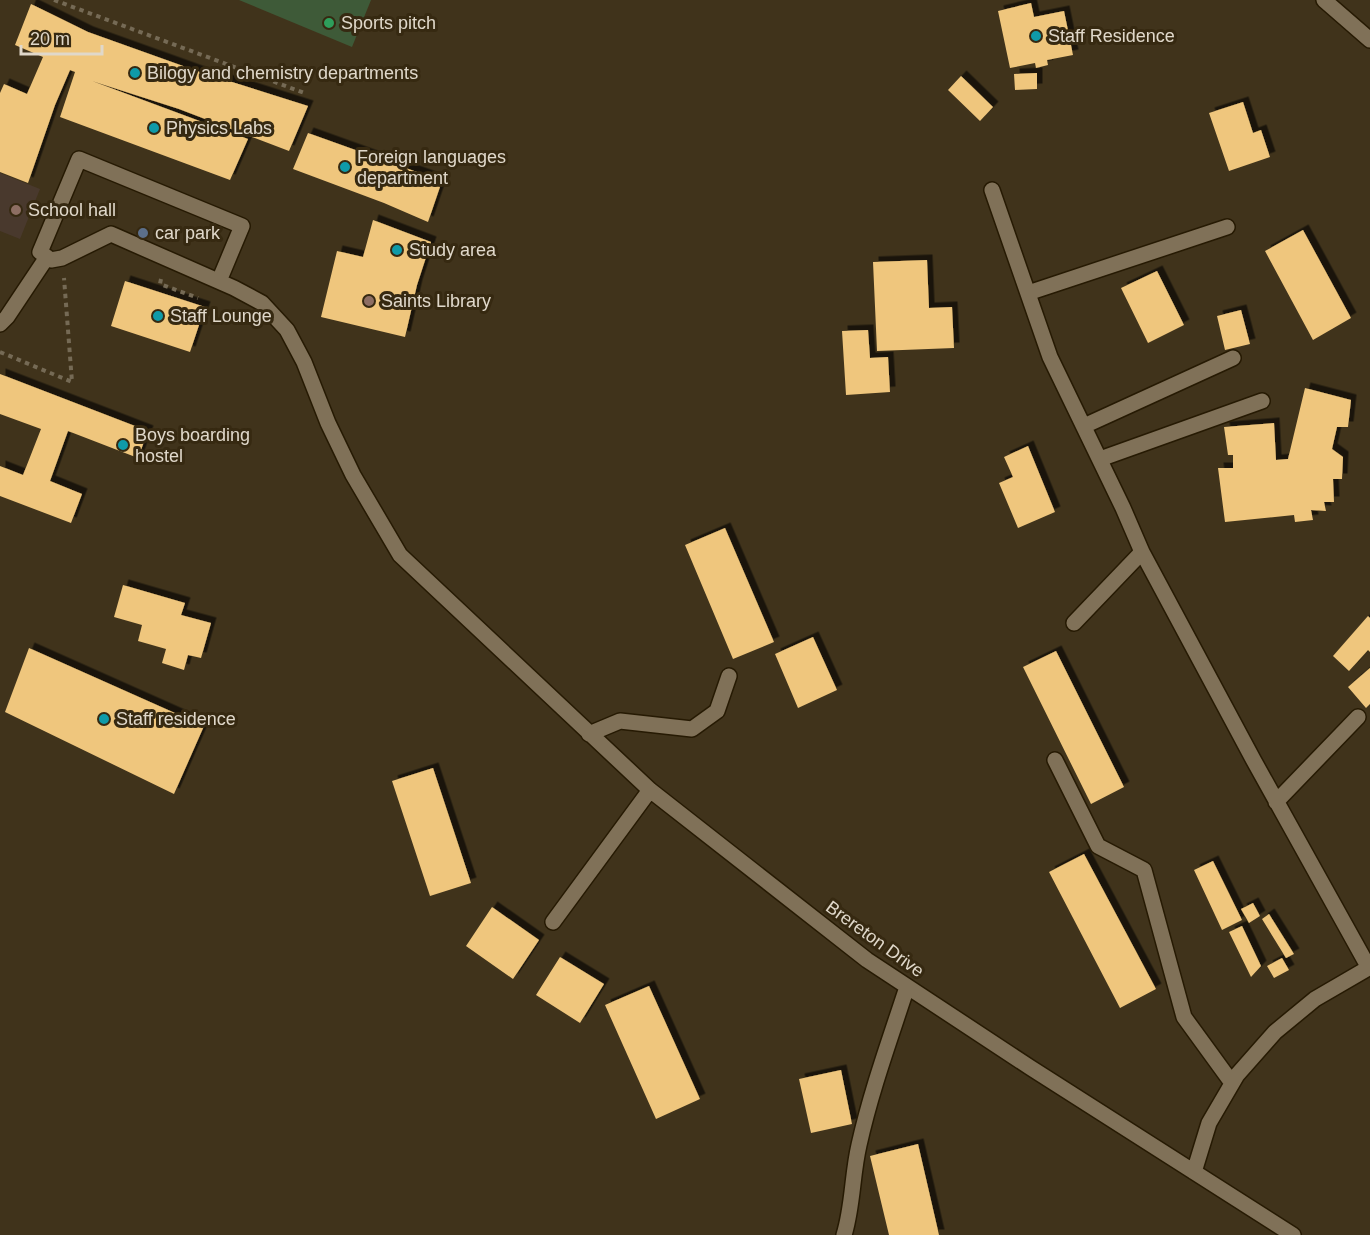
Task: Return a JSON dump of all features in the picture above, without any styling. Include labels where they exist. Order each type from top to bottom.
[{"type":"street","points":[[1324,0],[1370,40]]},
{"type":"street","points":[[0,324],[54,257],[40,252],[79,159],[242,226],[219,282]]},
{"type":"street","points":[[992,190],[1050,357],[1142,552],[1276,802],[1369,968],[1316,999],[1275,1032],[1237,1076],[1209,1123],[1194,1172]]},
{"type":"street","points":[[1028,293],[1227,227]]},
{"type":"street","name":"Brereton Drive","points":[[54,257],[111,234],[262,303],[287,330],[304,362],[328,423],[353,475],[400,555],[650,790],[867,960],[1293,1235]]},
{"type":"street","points":[[1084,426],[1233,358]]},
{"type":"street","points":[[1100,459],[1262,401]]},
{"type":"street","points":[[1074,623],[1142,552]]},
{"type":"street","points":[[589,734],[620,721],[692,729],[717,711],[729,676]]},
{"type":"street","points":[[1276,802],[1358,717]]},
{"type":"street","points":[[1055,759],[1098,846],[1144,870],[1184,1017],[1232,1083]]},
{"type":"street","points":[[553,922],[650,790]]},
{"type":"street","points":[[844,1235],[849,1219],[858,1146],[907,987]]},
{"type":"path","points":[[54,0],[307,94]]},
{"type":"path","points":[[0,352],[72,382],[54,257]]},
{"type":"shaded area","name":"School hall","points":[[0,173],[40,189],[20,239],[0,231]]},
{"type":"green space","name":"Sports pitch","points":[[239,0],[371,0],[352,47]]},
{"type":"building","name":"Staff Residence","points":[[1031,3],[1034,17],[1064,11],[1073,55],[1047,60],[1048,65],[1036,68],[1035,63],[1010,68],[998,11]]},
{"type":"building","points":[[31,4],[88,32],[197,71],[308,106],[289,151],[179,109],[92,81],[248,139],[230,180],[60,117],[75,72],[70,70],[55,105],[28,183],[0,172],[0,93],[4,84],[27,94],[43,57],[15,45]]},
{"type":"building","points":[[1037,73],[1037,89],[1015,90],[1014,74]]},
{"type":"building","points":[[961,76],[993,107],[980,121],[948,90]]},
{"type":"building","points":[[1243,102],[1253,133],[1261,130],[1270,157],[1229,171],[1209,113]]},
{"type":"building","name":"Foreign languages department","points":[[308,133],[442,181],[428,222],[293,169]]},
{"type":"building","name":"Saints Library","points":[[373,220],[431,242],[417,285],[405,337],[321,317],[337,251],[363,257]]},
{"type":"building","points":[[1303,230],[1351,318],[1313,340],[1265,251]]},
{"type":"building","points":[[927,260],[929,308],[952,307],[954,348],[877,351],[873,262]]},
{"type":"building","points":[[1157,271],[1184,325],[1148,343],[1121,288]]},
{"type":"building","name":"Staff Lounge","points":[[125,281],[205,307],[190,352],[111,326]]},
{"type":"building","points":[[1241,310],[1250,344],[1225,350],[1217,316]]},
{"type":"building","points":[[868,330],[870,358],[888,357],[890,392],[846,395],[842,331]]},
{"type":"building","name":"Boys boarding hostel","points":[[0,374],[148,431],[138,458],[68,431],[50,481],[82,494],[71,523],[0,496],[0,466],[23,475],[41,429],[0,414]]},
{"type":"building","points":[[1305,388],[1351,400],[1348,427],[1337,427],[1332,449],[1343,457],[1342,479],[1333,479],[1334,502],[1324,502],[1326,511],[1311,510],[1313,520],[1295,522],[1294,515],[1225,522],[1218,468],[1233,468],[1233,455],[1228,455],[1224,427],[1274,423],[1276,460],[1288,459]]},
{"type":"building","points":[[1028,446],[1055,512],[1018,528],[999,483],[1013,477],[1004,457]]},
{"type":"building","points":[[725,528],[774,642],[733,659],[685,545]]},
{"type":"building","name":"Staff residence","points":[[123,585],[185,603],[181,615],[211,623],[201,658],[188,655],[184,670],[162,663],[166,649],[138,641],[142,625],[114,617]]},
{"type":"building","points":[[1368,616],[1370,618],[1370,652],[1368,650],[1349,671],[1333,656]]},
{"type":"building","points":[[813,637],[837,690],[798,708],[775,654]]},
{"type":"building","name":"Staff residence","points":[[29,648],[204,726],[174,794],[5,712]]},
{"type":"building","points":[[1056,651],[1124,787],[1091,804],[1023,667]]},
{"type":"building","points":[[1370,668],[1370,704],[1366,708],[1348,687]]},
{"type":"building","points":[[433,768],[471,883],[430,896],[392,781]]},
{"type":"building","points":[[1084,854],[1156,989],[1120,1008],[1049,872]]},
{"type":"building","points":[[1213,861],[1242,920],[1222,930],[1194,870]]},
{"type":"building","points":[[1253,903],[1260,916],[1249,923],[1241,909]]},
{"type":"building","points":[[492,907],[539,940],[513,979],[466,946]]},
{"type":"building","points":[[1269,914],[1294,954],[1286,958],[1262,919]]},
{"type":"building","points":[[1242,926],[1261,966],[1251,977],[1229,932]]},
{"type":"building","points":[[560,957],[604,984],[580,1023],[536,995]]},
{"type":"building","points":[[1282,958],[1289,970],[1274,978],[1267,966]]},
{"type":"building","points":[[649,986],[700,1099],[656,1119],[605,1005]]},
{"type":"building","points":[[841,1070],[852,1124],[811,1133],[799,1079]]},
{"type":"building","points":[[918,1144],[939,1235],[889,1235],[870,1156]]},
{"type":"place","name":"Sports pitch","points":[[329,23]]},
{"type":"place","name":"Staff Residence","points":[[1036,36]]},
{"type":"place","name":"Bilogy and chemistry departments","points":[[135,73]]},
{"type":"place","name":"Physics Labs","points":[[154,128]]},
{"type":"place","name":"Foreign languages department","points":[[345,167]]},
{"type":"place","name":"School hall","points":[[16,210]]},
{"type":"place","name":"car park","points":[[143,233]]},
{"type":"place","name":"Study area","points":[[397,250]]},
{"type":"place","name":"Saints Library","points":[[369,301]]},
{"type":"place","name":"Staff Lounge","points":[[158,316]]},
{"type":"place","name":"Boys boarding hostel","points":[[123,445]]},
{"type":"place","name":"Staff residence","points":[[104,719]]}]
